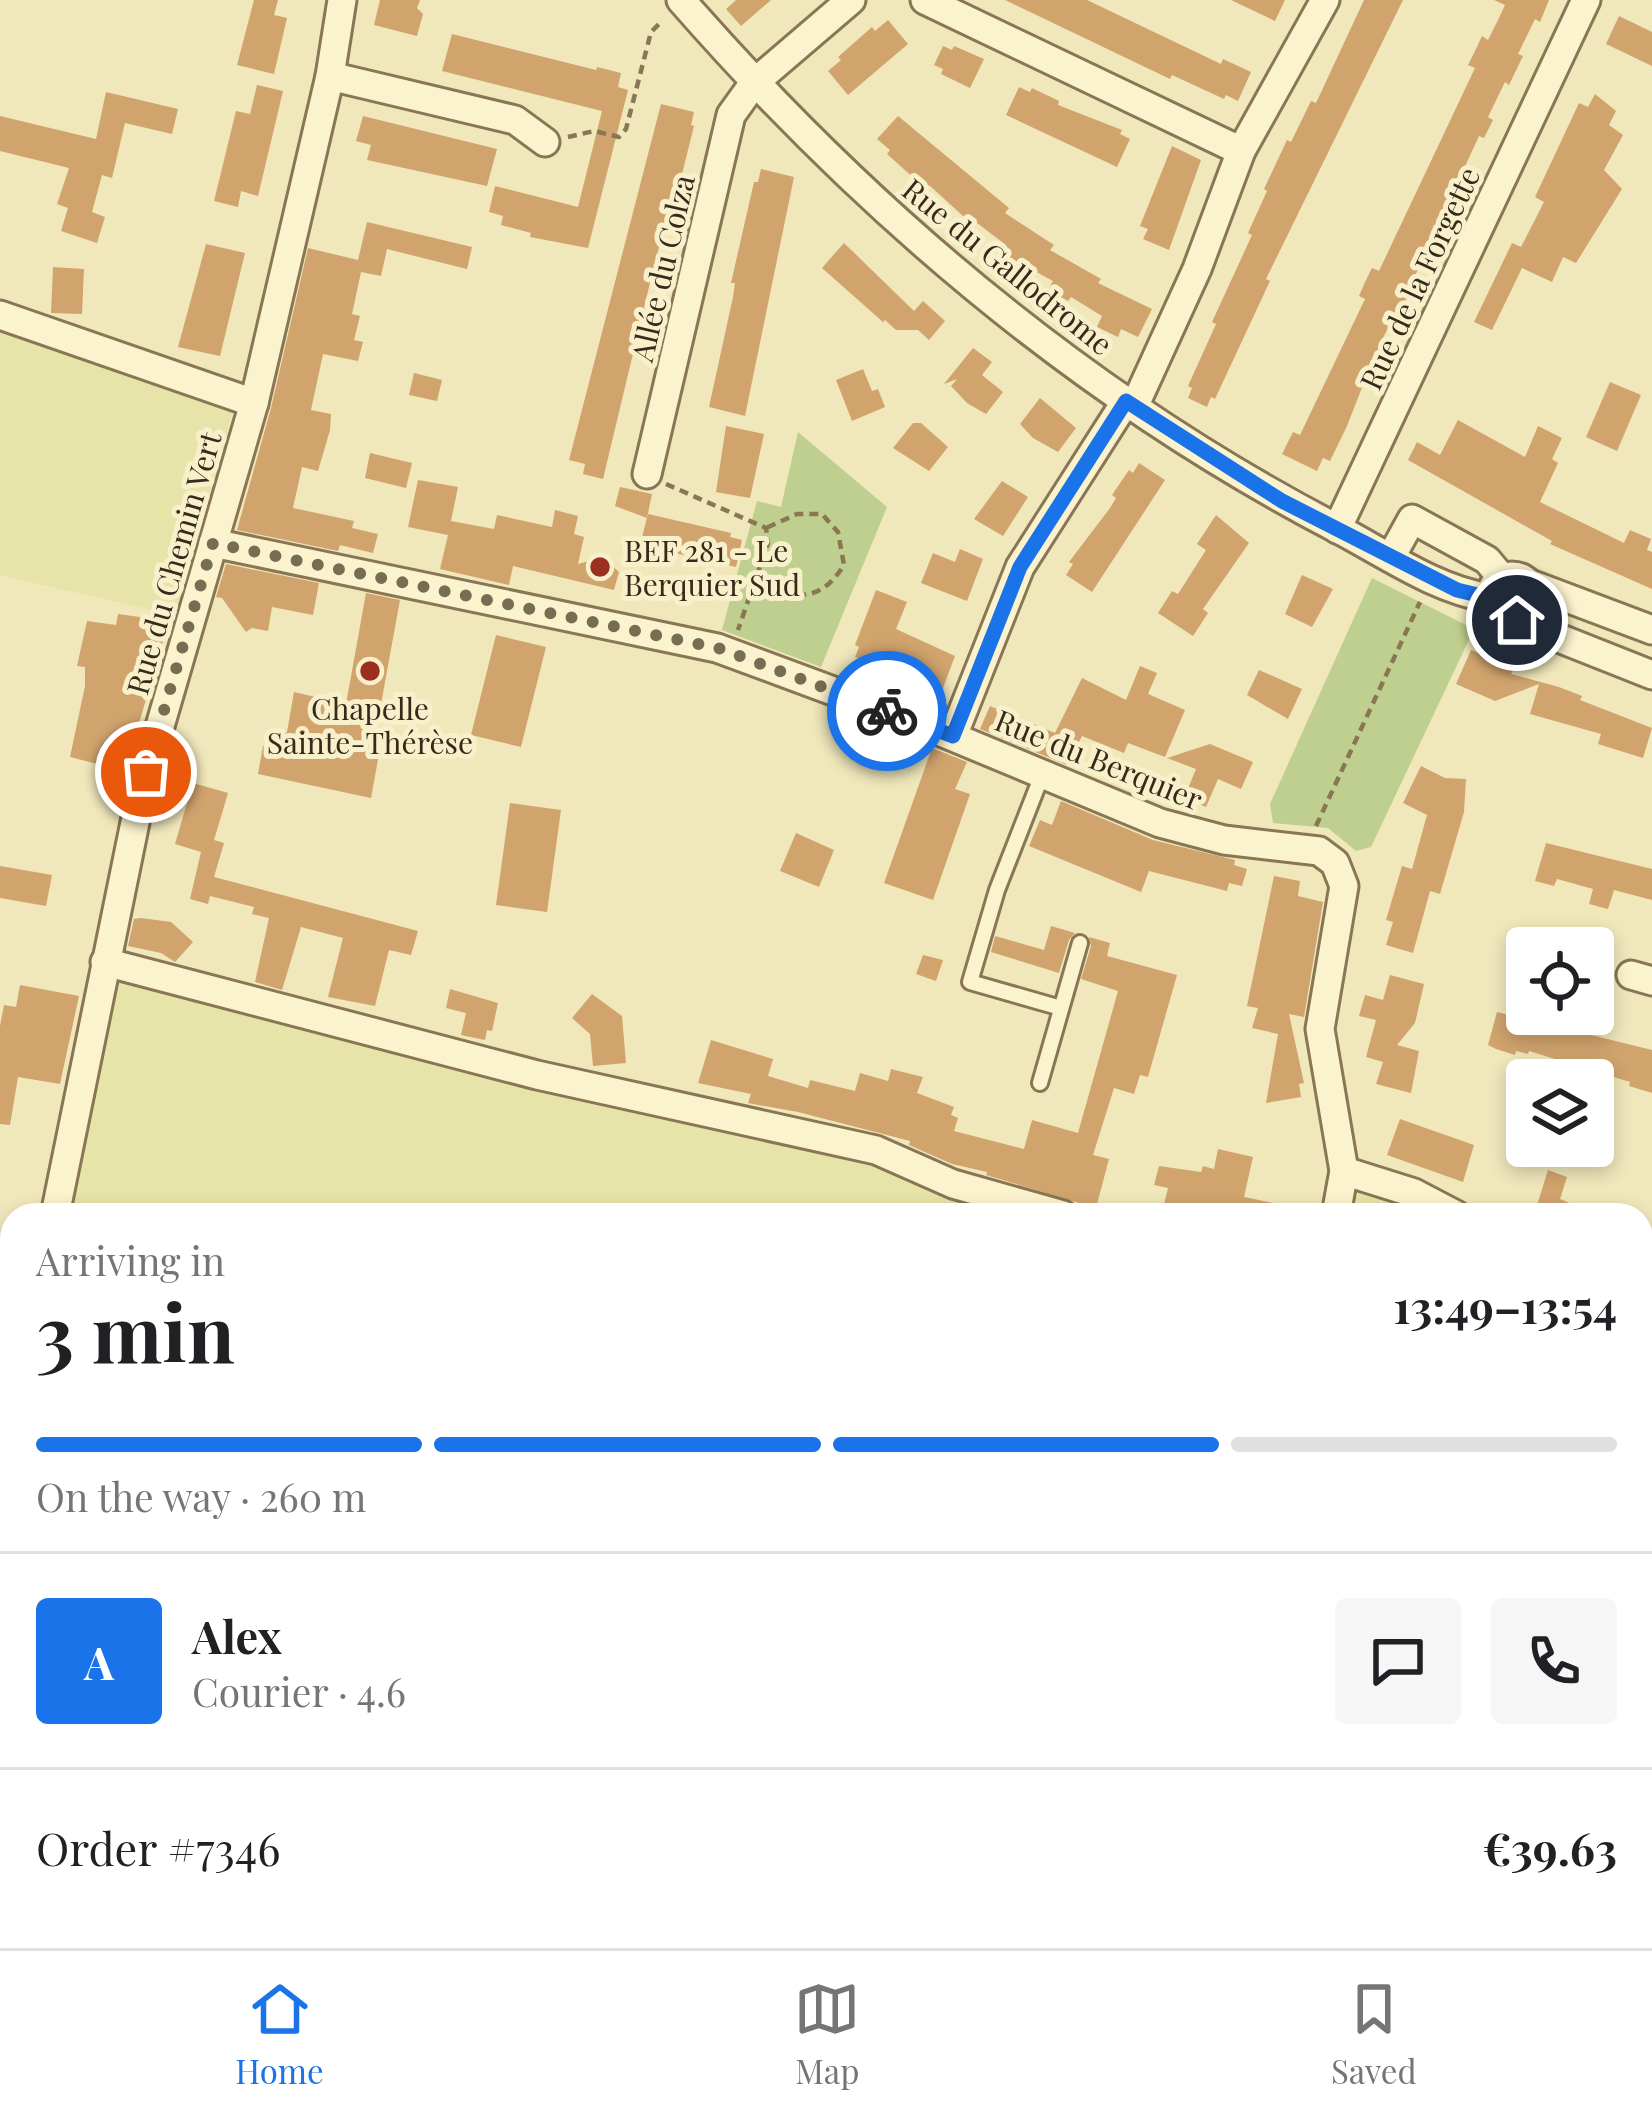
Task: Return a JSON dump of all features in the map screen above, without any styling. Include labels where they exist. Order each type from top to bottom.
[{"type":"street","name":"Rue du Chemin Vert","points":[[57,1203],[146,772],[254,403],[330,76],[342,0]]},
{"type":"street","name":"Rue du Gallodrome","points":[[681,0],[754,83],[932,253],[1033,335],[1244,478],[1337,529]]},
{"type":"street","points":[[754,83],[850,0]]},
{"type":"street","points":[[925,0],[1241,151]]},
{"type":"street","points":[[953,736],[1020,567],[1130,404],[1209,241],[1241,151],[1325,0]]},
{"type":"street","name":"Rue de la Forgette","points":[[1337,529],[1586,0]]},
{"type":"street","points":[[330,76],[515,120],[545,142]]},
{"type":"street","name":"Allée du Colza","points":[[647,474],[731,115],[754,83]]},
{"type":"street","points":[[0,315],[254,403]]},
{"type":"street","points":[[1391,557],[1412,519],[1487,560],[1532,607],[1513,620]]},
{"type":"street","points":[[1337,529],[1465,593],[1507,586],[1652,630]]},
{"type":"street","name":"Rue du Berquier","points":[[213,543],[730,653],[953,736],[1181,830],[1223,840],[1306,848]]},
{"type":"street","points":[[1507,586],[1495,612],[1652,675]]},
{"type":"street","points":[[1306,848],[1335,863],[1344,886],[1320,1029],[1345,1171],[1338,1203]]},
{"type":"street","points":[[105,962],[537,1075],[876,1150],[952,1184],[1020,1203]]},
{"type":"street","points":[[1345,1171],[1433,1203]]},
{"type":"lane","points":[[1042,775],[997,890],[970,982],[1061,1008]]},
{"type":"lane","points":[[1040,1083],[1080,943]]},
{"type":"path","points":[[545,142],[594,131],[619,137],[626,129],[651,32],[659,24]]},
{"type":"path","points":[[647,474],[766,528],[810,511],[822,514],[838,532],[844,566],[831,585],[818,593],[795,595],[753,586]]},
{"type":"path","points":[[730,653],[768,543],[766,528]]},
{"type":"path","points":[[1306,848],[1431,578]]},
{"type":"shaded area","points":[[0,321],[235,403],[174,615],[0,575]]},
{"type":"shaded area","points":[[111,975],[882,1163],[991,1203],[68,1203]]},
{"type":"shaded area","points":[[1354,1185],[1397,1203],[1351,1203]]},
{"type":"green space","points":[[798,432],[887,507],[821,667],[722,630],[757,501],[781,507]]},
{"type":"green space","points":[[1372,578],[1474,629],[1371,847],[1356,851],[1328,828],[1273,823],[1270,804]]},
{"type":"building","points":[[254,0],[278,0],[274,15],[287,18],[274,74],[237,65]]},
{"type":"building","points":[[380,0],[420,0],[417,8],[423,14],[417,36],[374,25]]},
{"type":"building","points":[[736,0],[771,0],[741,26],[726,9]]},
{"type":"building","points":[[1005,0],[1087,0],[1221,64],[1223,59],[1251,72],[1238,101],[1226,95],[1224,99],[1172,75],[1170,79]]},
{"type":"building","points":[[1231,0],[1285,0],[1275,21]]},
{"type":"building","points":[[1364,0],[1403,0],[1266,279],[1270,281],[1215,399],[1211,397],[1207,407],[1188,398],[1192,388],[1188,386],[1216,324],[1212,322],[1252,235],[1248,233],[1264,189],[1287,140],[1291,142],[1311,101],[1316,103]]},
{"type":"building","points":[[1494,0],[1549,0],[1518,54],[1523,56],[1509,85],[1505,82],[1488,117],[1493,120],[1484,138],[1479,136],[1457,196],[1452,193],[1434,231],[1439,234],[1430,252],[1425,250],[1400,316],[1395,314],[1378,348],[1383,351],[1375,367],[1370,367],[1330,461],[1323,458],[1317,471],[1282,454],[1293,432],[1300,435],[1365,299],[1359,296],[1365,282],[1372,268],[1379,271],[1475,68],[1468,65],[1482,36],[1488,40],[1498,20],[1505,5]]},
{"type":"building","points":[[1619,16],[1652,32],[1652,66],[1606,44]]},
{"type":"building","points":[[888,20],[908,44],[848,95],[828,71],[872,27],[875,31]]},
{"type":"building","points":[[452,34],[621,73],[618,87],[628,90],[588,248],[530,237],[531,233],[501,225],[503,216],[489,212],[495,186],[578,207],[602,111],[442,71]]},
{"type":"building","points":[[943,46],[984,59],[970,88],[941,74],[943,69],[934,65]]},
{"type":"building","points":[[257,85],[283,91],[258,196],[241,191],[238,207],[214,201],[236,111],[250,114]]},
{"type":"building","points":[[1019,87],[1030,92],[1032,88],[1059,101],[1058,105],[1122,130],[1120,134],[1130,139],[1117,167],[1006,115]]},
{"type":"building","points":[[106,92],[178,109],[172,134],[125,123],[112,178],[102,175],[92,212],[105,217],[97,243],[61,231],[68,208],[57,204],[69,168],[0,151],[0,116],[96,139]]},
{"type":"building","points":[[1595,94],[1616,111],[1609,125],[1623,135],[1604,170],[1622,189],[1576,263],[1563,257],[1552,282],[1522,268],[1492,330],[1474,322],[1512,243],[1521,247],[1544,202],[1535,197],[1579,103],[1588,107]]},
{"type":"building","points":[[661,104],[694,112],[694,126],[654,266],[603,479],[583,474],[585,464],[569,460]]},
{"type":"building","points":[[363,116],[497,149],[487,186],[367,160],[371,145],[356,141]]},
{"type":"building","points":[[898,116],[1009,208],[1005,213],[1054,245],[1050,250],[1101,279],[1098,283],[1152,309],[1138,337],[1121,329],[1118,337],[1097,327],[1102,316],[1071,297],[1068,301],[1048,290],[1053,281],[1001,253],[1006,245],[977,223],[974,226],[887,154],[890,150],[877,139]]},
{"type":"building","points":[[1172,146],[1201,160],[1169,250],[1143,239],[1148,229],[1140,226]]},
{"type":"building","points":[[761,169],[794,177],[745,416],[709,407],[733,297],[735,283],[731,283]]},
{"type":"building","points":[[367,222],[472,247],[467,269],[387,249],[381,276],[361,272],[352,314],[360,316],[354,340],[363,342],[358,361],[323,354],[311,410],[331,414],[330,430],[318,471],[302,467],[293,508],[354,521],[352,528],[378,534],[373,553],[340,545],[338,551],[237,530],[308,248],[358,260]]},
{"type":"building","points":[[844,243],[914,311],[923,301],[945,321],[929,340],[918,330],[896,330],[883,322],[822,268]]},
{"type":"building","points":[[206,244],[245,253],[220,356],[178,347]]},
{"type":"building","points":[[53,267],[84,269],[82,314],[51,313]]},
{"type":"building","points":[[973,348],[992,362],[982,375],[1003,392],[986,414],[951,386],[957,379],[944,384]]},
{"type":"building","points":[[863,369],[885,407],[852,421],[836,380]]},
{"type":"building","points":[[414,373],[442,380],[437,401],[409,395]]},
{"type":"building","points":[[1610,382],[1641,395],[1617,451],[1586,437]]},
{"type":"building","points":[[1040,398],[1076,428],[1058,452],[1020,424]]},
{"type":"building","points":[[1458,420],[1525,457],[1538,426],[1562,438],[1552,459],[1558,463],[1540,502],[1624,543],[1630,530],[1651,539],[1647,550],[1652,552],[1652,589],[1550,544],[1552,541],[1408,460],[1417,442],[1440,455]]},
{"type":"building","points":[[913,423],[921,423],[948,447],[929,471],[893,448]]},
{"type":"building","points":[[726,426],[764,434],[750,498],[716,492]]},
{"type":"building","points":[[370,453],[412,463],[406,488],[365,478]]},
{"type":"building","points":[[1139,463],[1165,480],[1092,592],[1066,575],[1073,564],[1069,562],[1110,508],[1116,498],[1112,495],[1129,470],[1133,473]]},
{"type":"building","points":[[418,480],[458,487],[451,521],[494,529],[497,515],[552,527],[555,510],[578,516],[574,534],[584,537],[578,564],[603,557],[619,572],[614,590],[513,566],[509,585],[440,569],[448,535],[408,527]]},
{"type":"building","points":[[1002,481],[1028,497],[1003,536],[974,519]]},
{"type":"building","points":[[620,487],[652,494],[647,518],[615,506]]},
{"type":"building","points":[[648,514],[731,533],[730,537],[742,540],[736,567],[640,545]]},
{"type":"building","points":[[1216,515],[1249,543],[1203,609],[1208,613],[1193,636],[1158,613],[1172,591],[1178,594],[1206,550],[1197,544]]},
{"type":"building","points":[[960,549],[983,559],[967,601],[921,583],[933,553],[955,562]]},
{"type":"building","points":[[226,564],[319,583],[313,615],[272,607],[268,631],[252,628],[246,632],[222,598],[216,597]]},
{"type":"building","points":[[1302,575],[1333,589],[1312,627],[1285,614]]},
{"type":"building","points":[[876,590],[907,602],[896,629],[955,656],[943,688],[855,657]]},
{"type":"building","points":[[366,593],[400,600],[372,753],[379,754],[371,798],[258,774],[263,746],[287,732],[294,692],[346,704]]},
{"type":"building","points":[[118,614],[169,621],[125,771],[70,757],[85,686],[85,667],[77,666],[87,621],[116,625]]},
{"type":"building","points":[[496,635],[546,647],[521,747],[471,735]]},
{"type":"building","points":[[1471,650],[1514,669],[1511,674],[1559,687],[1652,728],[1643,758],[1598,744],[1601,734],[1530,714],[1539,684],[1495,701],[1456,684]]},
{"type":"building","points":[[1140,666],[1157,673],[1148,694],[1185,710],[1165,757],[1128,743],[1124,753],[1082,736],[1067,765],[980,729],[990,706],[1055,733],[1082,678],[1126,700]]},
{"type":"building","points":[[1259,670],[1302,689],[1288,719],[1247,695]]},
{"type":"building","points":[[1210,744],[1253,762],[1241,789],[1218,779],[1206,807],[1184,798],[1196,769],[1167,758]]},
{"type":"building","points":[[932,748],[967,762],[955,789],[970,794],[933,900],[884,883]]},
{"type":"building","points":[[1421,766],[1445,778],[1466,779],[1464,812],[1440,894],[1430,891],[1413,953],[1386,945],[1393,922],[1386,920],[1402,866],[1412,869],[1427,815],[1403,803]]},
{"type":"building","points":[[193,783],[228,793],[214,840],[224,843],[214,877],[418,931],[411,955],[389,950],[375,1006],[328,997],[343,938],[301,927],[282,990],[255,982],[269,918],[252,914],[254,907],[210,896],[208,904],[190,899],[201,852],[175,844]]},
{"type":"building","points":[[1061,801],[1153,840],[1235,860],[1234,865],[1247,869],[1242,886],[1229,883],[1227,891],[1149,871],[1141,892],[1029,846],[1040,820],[1052,825]]},
{"type":"building","points":[[510,803],[561,810],[547,912],[496,905]]},
{"type":"building","points":[[796,833],[834,850],[819,887],[780,871]]},
{"type":"building","points":[[1546,843],[1652,869],[1652,900],[1614,890],[1608,909],[1589,904],[1593,889],[1557,879],[1554,886],[1535,881]]},
{"type":"building","points":[[0,866],[52,875],[46,906],[0,898]]},
{"type":"building","points":[[1274,876],[1300,881],[1298,896],[1323,902],[1304,1017],[1289,1014],[1304,1083],[1299,1084],[1301,1097],[1266,1103],[1278,1034],[1252,1028],[1258,1008],[1247,1006]]},
{"type":"building","points":[[134,919],[171,922],[193,942],[175,962],[161,953],[128,946]]},
{"type":"building","points":[[1051,926],[1075,933],[1059,973],[991,952],[995,936],[1044,950]]},
{"type":"building","points":[[1089,937],[1110,943],[1107,956],[1177,975],[1148,1077],[1140,1075],[1134,1094],[1114,1088],[1093,1155],[1109,1159],[1097,1203],[1079,1203],[952,1164],[909,1145],[910,1141],[748,1103],[751,1094],[698,1083],[711,1040],[773,1059],[768,1076],[808,1088],[810,1080],[855,1091],[860,1073],[888,1081],[891,1069],[923,1077],[917,1093],[954,1107],[951,1115],[958,1118],[954,1131],[1024,1149],[1032,1120],[1078,1133],[1118,991],[1081,979],[1091,946]]},
{"type":"building","points":[[923,955],[943,960],[936,981],[916,974]]},
{"type":"building","points":[[1390,975],[1424,984],[1415,1023],[1397,1045],[1419,1051],[1411,1093],[1376,1084],[1383,1062],[1366,1057],[1376,1020],[1359,1016],[1365,995],[1383,1000]]},
{"type":"building","points":[[20,985],[79,996],[60,1084],[18,1077],[10,1125],[0,1124],[0,1026],[4,1005],[16,1007]]},
{"type":"building","points":[[450,989],[498,1003],[492,1031],[487,1030],[485,1040],[461,1035],[466,1013],[446,1008]]},
{"type":"building","points":[[592,994],[622,1016],[626,1063],[593,1066],[590,1034],[572,1018]]},
{"type":"building","points":[[1497,1012],[1506,1014],[1506,1035],[1591,1035],[1652,1050],[1652,1093],[1614,1077],[1614,1059],[1555,1059],[1529,1051],[1515,1055],[1488,1045]]},
{"type":"building","points":[[1400,1119],[1474,1145],[1463,1182],[1387,1155]]},
{"type":"building","points":[[1218,1149],[1253,1157],[1244,1197],[1273,1203],[1164,1203],[1168,1188],[1154,1185],[1159,1166],[1201,1172],[1203,1166],[1214,1169]]},
{"type":"building","points":[[1548,1170],[1567,1177],[1560,1199],[1570,1203],[1538,1203]]},
{"type":"way so far","points":[[146,772],[213,543],[718,648],[887,711]]},
{"type":"place","name":"BEF 281 - Le Berquier Sud","points":[[600,567]]},
{"type":"place","name":"Chapelle Sainte-Thérèse","points":[[370,671]]},
{"type":"route","points":[[887,711],[953,736],[1020,567],[1126,401],[1282,501],[1457,590],[1490,598],[1498,615],[1517,620]]}]
